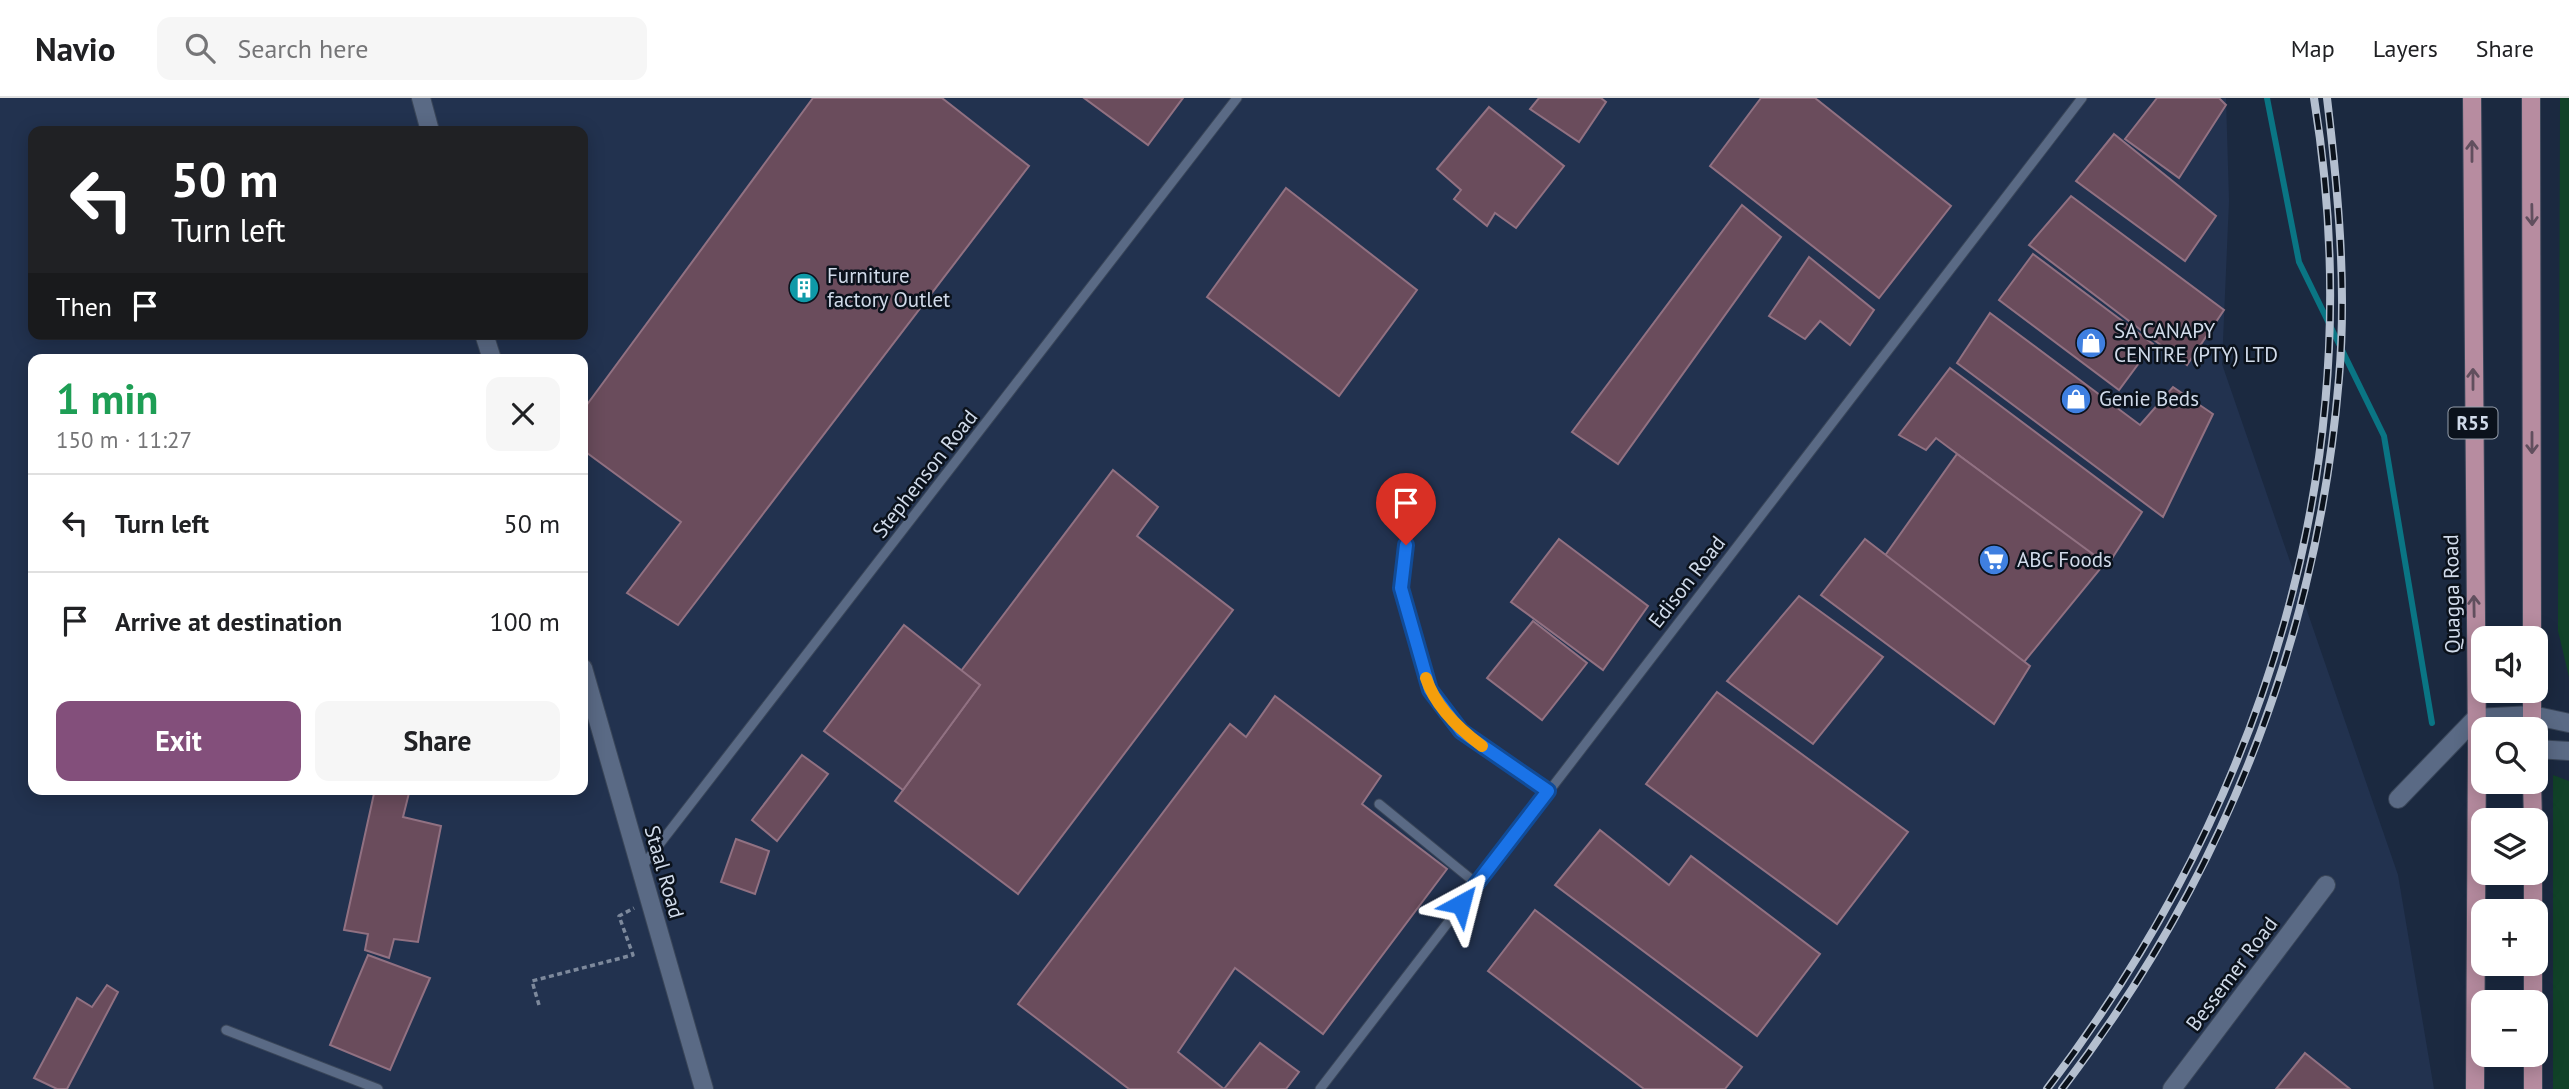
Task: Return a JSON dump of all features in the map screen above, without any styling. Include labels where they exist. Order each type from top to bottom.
[{"type":"main road","name":"Quagga Road","points":[[2472,98],[2476,717]]},
{"type":"main road","points":[[2531,98],[2532,626]]},
{"type":"main road","name":"Quagga Road","points":[[2475,1089],[2479,794]]},
{"type":"main road","points":[[2533,1067],[2533,1089]]},
{"type":"street","points":[[421,98],[429,126]]},
{"type":"street","name":"Staal Road","points":[[588,686],[704,1089]]},
{"type":"street","points":[[2548,722],[2569,723]]},
{"type":"street","points":[[2398,799],[2439,760],[2454,739],[2471,723]]},
{"type":"street","points":[[2548,750],[2569,751]]},
{"type":"street","points":[[2439,760],[2471,751]]},
{"type":"street","name":"Bessemer Road","points":[[2172,1089],[2326,885]]},
{"type":"lane","name":"Stephenson Road","points":[[639,869],[1237,98]]},
{"type":"lane","name":"Edison Road","points":[[1320,1089],[2082,98]]},
{"type":"lane","points":[[1406,545],[1401,588],[1430,690],[1461,731],[1548,791]]},
{"type":"lane","points":[[1379,803],[1477,884]]},
{"type":"lane","points":[[226,1030],[377,1089]]},
{"type":"path","points":[[538,1005],[531,981],[633,955],[618,916]]},
{"type":"shaded area","points":[[0,98],[2226,98],[2229,201],[2222,364],[2398,875],[2434,1089],[0,1089]]},
{"type":"green space","points":[[2560,98],[2569,98],[2569,677],[2558,631]]},
{"type":"green space","points":[[2553,775],[2569,781],[2569,1089],[2553,1089]]},
{"type":"building","name":"Furniture factory Outlet","points":[[813,98],[942,98],[1029,166],[678,625],[627,593],[681,522],[588,454],[588,403]]},
{"type":"building","points":[[1084,98],[1183,98],[1148,145]]},
{"type":"building","points":[[1539,98],[1601,98],[1606,102],[1579,142],[1530,109]]},
{"type":"building","points":[[1761,98],[1815,98],[1951,206],[1879,298],[1710,166]]},
{"type":"building","points":[[2157,98],[2219,98],[2226,105],[2179,178],[2125,139]]},
{"type":"building","points":[[1489,107],[1564,166],[1516,228],[1495,213],[1487,226],[1454,199],[1461,190],[1437,169]]},
{"type":"building","points":[[2114,134],[2216,216],[2185,261],[2076,181]]},
{"type":"building","points":[[1286,188],[1417,290],[1339,396],[1207,297]]},
{"type":"building","points":[[2071,196],[2224,310],[2187,365],[2029,245]]},
{"type":"building","points":[[1742,205],[1781,237],[1618,464],[1572,432]]},
{"type":"building","points":[[2033,254],[2153,344],[2119,390],[1999,300]]},
{"type":"building","points":[[1809,257],[1874,310],[1850,345],[1820,321],[1805,339],[1769,316]]},
{"type":"building","points":[[1990,313],[2140,425],[2173,387],[2213,414],[2163,517],[1957,363]]},
{"type":"building","points":[[1950,368],[2142,512],[2107,566],[1936,438],[1926,450],[1899,435]]},
{"type":"building","name":"ABC Foods","points":[[1957,454],[2105,563],[2024,662],[1884,557]]},
{"type":"building","points":[[1113,470],[1158,507],[1137,536],[1233,610],[1018,894],[895,801],[980,685],[961,671]]},
{"type":"building","points":[[1559,539],[1648,606],[1603,670],[1511,602]]},
{"type":"building","points":[[1865,539],[2030,666],[1994,724],[1821,595]]},
{"type":"building","points":[[1799,596],[1883,657],[1813,744],[1727,681]]},
{"type":"building","points":[[1533,621],[1587,663],[1542,720],[1487,678]]},
{"type":"building","points":[[904,625],[980,685],[903,790],[824,731]]},
{"type":"building","points":[[1717,692],[1908,832],[1837,924],[1646,784]]},
{"type":"building","points":[[1275,696],[1381,776],[1362,804],[1447,869],[1323,1034],[1235,968],[1178,1052],[1224,1089],[1129,1089],[1018,1004],[1230,724],[1246,737]]},
{"type":"building","points":[[802,755],[828,774],[777,841],[752,820]]},
{"type":"building","points":[[374,795],[408,795],[403,817],[441,826],[418,942],[394,939],[389,958],[365,950],[368,934],[344,930]]},
{"type":"building","points":[[1600,830],[1669,885],[1691,856],[1820,954],[1757,1036],[1555,885]]},
{"type":"building","points":[[736,839],[769,851],[755,894],[721,882]]},
{"type":"building","points":[[1535,910],[1742,1067],[1725,1089],[1644,1089],[1488,971]]},
{"type":"building","points":[[368,955],[430,978],[390,1070],[330,1045]]},
{"type":"building","points":[[107,985],[118,992],[67,1089],[57,1089],[34,1078],[77,998],[92,1007]]},
{"type":"building","points":[[1260,1043],[1299,1072],[1286,1089],[1224,1089]]},
{"type":"building","points":[[2305,1053],[2350,1089],[2276,1089]]},
{"type":"waterway","points":[[2267,98],[2299,262],[2384,436],[2432,723]]},
{"type":"railway","points":[[2047,1089],[2124,979],[2189,864],[2243,745],[2285,621],[2313,495],[2328,365],[2328,232],[2314,98]]},
{"type":"railway","points":[[2062,1089],[2119,1009],[2170,926],[2215,841],[2253,754],[2284,664],[2309,571],[2327,476],[2341,343],[2342,273],[2327,98]]},
{"type":"slow traffic","points":[[1426,678],[1430,690],[1461,731],[1482,746]]},
{"type":"place","name":"Furniture factory Outlet","points":[[804,288]]},
{"type":"place","name":"SA CANAPY CENTRE (PTY) LTD","points":[[2091,343]]},
{"type":"place","name":"Genie Beds","points":[[2076,399]]},
{"type":"place","name":"ABC Foods","points":[[1994,560]]},
{"type":"route","points":[[1406,545],[1401,588],[1417,652],[1430,690],[1461,731],[1548,791],[1461,904]]}]
